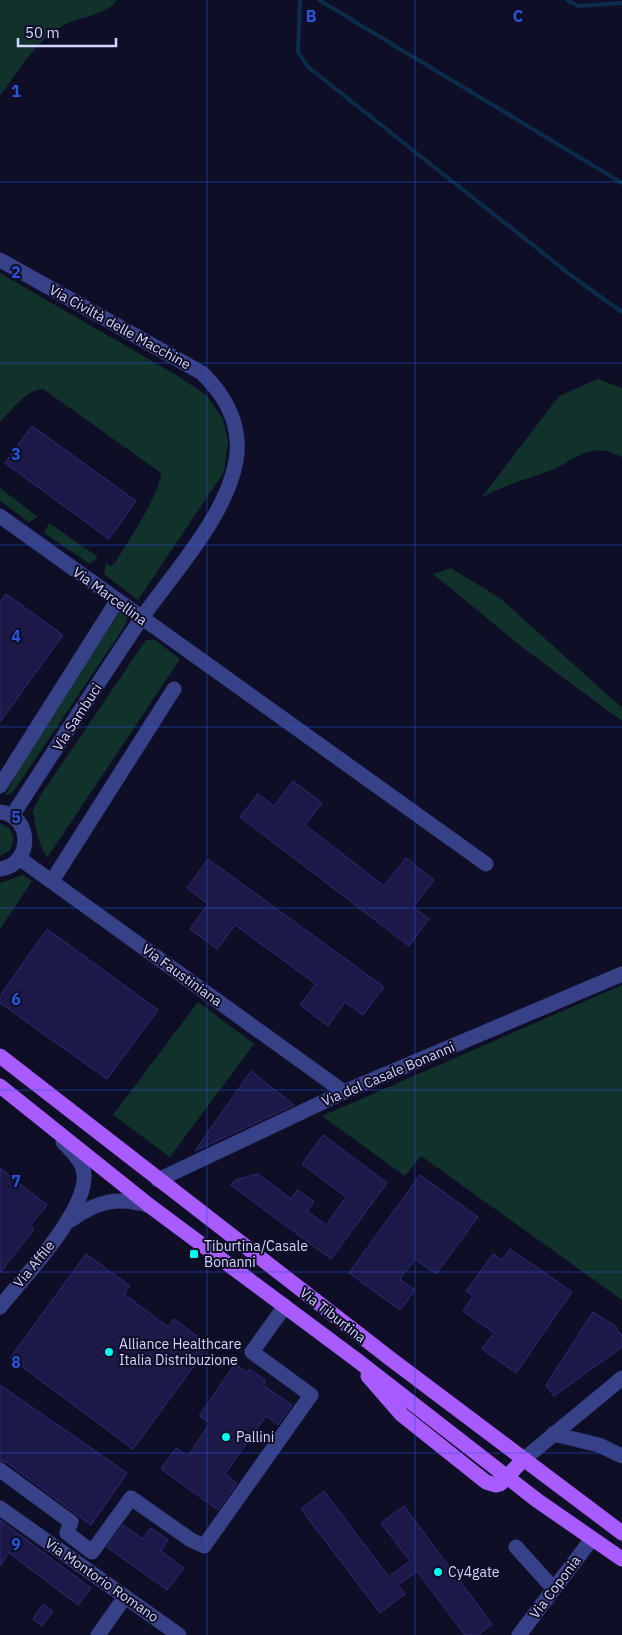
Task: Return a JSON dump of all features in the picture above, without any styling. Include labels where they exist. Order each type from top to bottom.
[{"type":"main road","name":"Via Tiburtina","points":[[0,1056],[158,1180],[622,1533]]},
{"type":"main road","name":"Via Tiburtina","points":[[0,1086],[150,1206],[358,1361],[383,1395],[402,1415],[482,1480],[496,1485],[508,1477]]},
{"type":"main road","points":[[524,1459],[508,1477],[591,1540],[622,1559]]},
{"type":"street","name":"Via Civiltà delle Macchine","points":[[0,260],[65,298],[190,364],[215,386],[230,411],[236,432],[237,452],[228,490],[212,520],[142,618]]},
{"type":"street","name":"Via Marcellina","points":[[0,516],[486,864]]},
{"type":"street","name":"Via Sambuci","points":[[0,786],[117,601]]},
{"type":"street","name":"Via Sambuci","points":[[6,814],[142,618]]},
{"type":"street","points":[[52,881],[174,690]]},
{"type":"street","points":[[0,869],[12,865],[20,858],[26,836],[23,828],[6,814]]},
{"type":"street","name":"Via Faustiniana","points":[[20,858],[344,1092]]},
{"type":"street","name":"Via del Casale Bonanni","points":[[158,1180],[344,1092],[622,974]]},
{"type":"street","name":"Via Affile","points":[[0,1307],[68,1222],[83,1192],[85,1182],[83,1169],[77,1157],[37,1116]]},
{"type":"street","name":"Via Affile","points":[[68,1222],[89,1208],[109,1201],[126,1200],[150,1206]]},
{"type":"street","points":[[0,1470],[71,1522],[67,1533],[92,1552],[131,1498],[191,1540],[204,1546],[311,1395],[252,1352],[284,1306]]},
{"type":"street","points":[[524,1459],[622,1378]]},
{"type":"street","points":[[553,1434],[599,1445],[622,1456]]},
{"type":"street","name":"Via Montorio Romano","points":[[0,1508],[179,1635]]},
{"type":"street","name":"Via Coponia","points":[[519,1635],[591,1540]]},
{"type":"street","points":[[516,1547],[553,1588]]},
{"type":"street","points":[[98,1635],[125,1597]]},
{"type":"green space","points":[[0,0],[116,0],[116,2],[98,13],[64,25],[44,39],[28,57],[0,96]]},
{"type":"green space","points":[[0,273],[176,375],[206,395],[223,419],[228,442],[224,472],[138,600],[104,574],[106,563],[110,566],[115,563],[142,518],[155,493],[161,473],[43,389],[37,390],[25,397],[0,422]]},
{"type":"green space","points":[[598,379],[622,388],[622,457],[609,452],[590,451],[558,468],[514,483],[482,497],[559,396]]},
{"type":"green space","points":[[0,488],[38,517],[29,522],[0,501]]},
{"type":"green space","points":[[49,523],[98,557],[90,564],[44,533]]},
{"type":"green space","points":[[451,568],[501,599],[622,708],[622,721],[527,651],[433,574]]},
{"type":"green space","points":[[121,610],[128,616],[125,626],[13,792],[5,796],[30,748]]},
{"type":"green space","points":[[146,640],[155,640],[180,659],[47,858],[36,829],[33,811],[40,796]]},
{"type":"green space","points":[[0,823],[10,829],[14,839],[10,850],[0,856]]},
{"type":"green space","points":[[23,875],[32,881],[0,929],[0,883]]},
{"type":"green space","points":[[622,985],[622,1300],[421,1156],[405,1176],[322,1116]]},
{"type":"green space","points":[[198,1002],[254,1044],[170,1157],[113,1115]]},
{"type":"building","points":[[32,426],[136,501],[109,539],[5,463]]},
{"type":"building","points":[[6,594],[63,635],[0,722],[0,602]]},
{"type":"building","points":[[293,781],[322,803],[305,825],[384,886],[406,858],[434,880],[413,907],[429,919],[409,946],[240,817],[258,794],[274,806]]},
{"type":"building","points":[[208,859],[384,987],[363,1015],[345,1002],[328,1026],[300,1005],[316,984],[235,925],[217,949],[190,929],[208,904],[187,888]]},
{"type":"building","points":[[47,929],[158,1010],[107,1079],[0,1003],[0,996]]},
{"type":"building","points":[[251,1071],[294,1105],[195,1151]]},
{"type":"building","points":[[323,1135],[387,1183],[331,1259],[231,1185],[235,1180],[258,1174],[291,1199],[298,1190],[314,1202],[307,1211],[326,1225],[346,1197],[302,1164]]},
{"type":"building","points":[[0,1168],[47,1205],[30,1226],[34,1229],[0,1273]]},
{"type":"building","points":[[420,1175],[478,1217],[436,1274],[415,1259],[400,1279],[415,1290],[400,1310],[349,1273]]},
{"type":"building","points":[[510,1249],[572,1292],[516,1373],[482,1349],[494,1333],[463,1311],[473,1296],[466,1291],[493,1254],[502,1260]]},
{"type":"building","name":"Alliance Healthcare Italia Distribuzione","points":[[86,1254],[130,1286],[124,1294],[168,1327],[174,1319],[209,1345],[133,1449],[10,1358]]},
{"type":"building","points":[[593,1312],[615,1326],[622,1336],[622,1347],[554,1396],[546,1385]]},
{"type":"building","name":"Pallini","points":[[235,1364],[247,1372],[250,1369],[266,1381],[263,1385],[292,1405],[278,1425],[266,1416],[225,1474],[237,1483],[218,1510],[161,1469],[176,1448],[188,1456],[210,1423],[199,1416]]},
{"type":"building","points":[[0,1385],[127,1473],[91,1525],[6,1462],[0,1461]]},
{"type":"building","points":[[324,1491],[389,1577],[410,1561],[381,1523],[404,1506],[492,1624],[478,1635],[465,1635],[417,1571],[398,1585],[405,1594],[380,1613],[301,1509]]},
{"type":"building","points":[[0,1520],[91,1588],[78,1605],[9,1553],[0,1566]]},
{"type":"building","points":[[123,1525],[143,1539],[151,1528],[168,1540],[161,1551],[184,1568],[167,1590],[107,1547]]},
{"type":"building","points":[[43,1604],[53,1611],[42,1626],[33,1619]]},
{"type":"waterway","points":[[300,0],[298,52],[308,67],[577,280],[622,312]]},
{"type":"waterway","points":[[319,0],[622,183]]},
{"type":"waterway","points":[[567,0],[578,6],[622,3]]},
{"type":"place","name":"Tiburtina/Casale Bonanni","points":[[194,1254]]},
{"type":"place","name":"Alliance Healthcare Italia Distribuzione","points":[[109,1352]]},
{"type":"place","name":"Pallini","points":[[226,1437]]},
{"type":"place","name":"Cy4gate","points":[[438,1572]]}]
